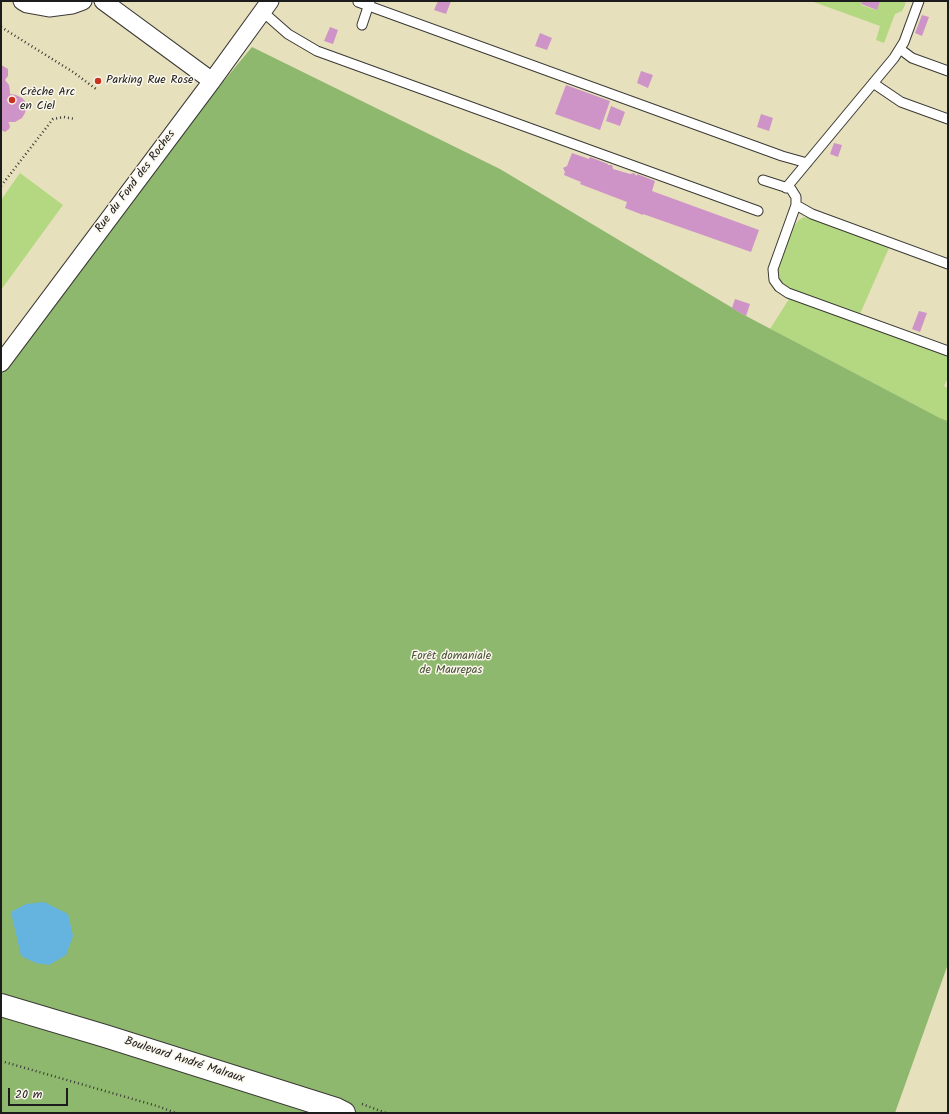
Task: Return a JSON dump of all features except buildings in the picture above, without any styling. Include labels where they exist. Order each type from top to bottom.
[{"type":"street","points":[[22,1],[27,4],[49,8],[72,5],[83,1]]},
{"type":"street","points":[[103,1],[212,81]]},
{"type":"street","name":"Rue du Fond des Roches","points":[[1,363],[212,81],[266,6]]},
{"type":"street","name":"Boulevard André Malraux","points":[[1,1006],[120,1041],[336,1109],[344,1113]]},
{"type":"lane","points":[[786,188],[894,58],[904,42],[919,1]]},
{"type":"lane","points":[[358,2],[370,3],[782,156],[806,163]]},
{"type":"lane","points":[[362,25],[370,3]]},
{"type":"lane","points":[[266,6],[288,34],[317,52],[758,211]]},
{"type":"lane","points":[[900,49],[912,58],[948,71]]},
{"type":"lane","points":[[874,83],[901,102],[948,119]]},
{"type":"lane","points":[[763,180],[791,189],[796,197],[796,205],[773,269],[774,280],[779,288],[788,293],[948,351]]},
{"type":"lane","points":[[796,205],[812,214],[948,264]]},
{"type":"path","points":[[1,26],[73,72],[96,89]]},
{"type":"path","points":[[1,186],[53,119],[64,117],[75,119]]},
{"type":"path","points":[[1,1061],[157,1106],[176,1113]]},
{"type":"green space","points":[[811,1],[862,1],[861,5],[876,10],[880,1],[906,1],[902,11],[895,14],[884,43],[876,40],[880,26]]},
{"type":"green space","name":"Forêt domaniale de Maurepas","points":[[252,47],[500,169],[746,316],[948,421],[948,964],[895,1113],[1,1113],[1,348]]},
{"type":"green space","points":[[20,173],[63,205],[1,290],[1,200]]},
{"type":"green space","points":[[804,217],[889,248],[860,314],[791,290],[784,286],[777,272],[793,227]]},
{"type":"green space","points":[[789,299],[948,355],[948,378],[944,386],[948,388],[948,421],[770,329]]},
{"type":"water","points":[[44,902],[68,914],[73,936],[66,955],[49,965],[36,963],[21,956],[11,912],[26,904]]},
{"type":"place","name":"Parking Rue Rose","points":[[98,81]]},
{"type":"place","name":"Crèche Arc en Ciel","points":[[12,100]]}]
